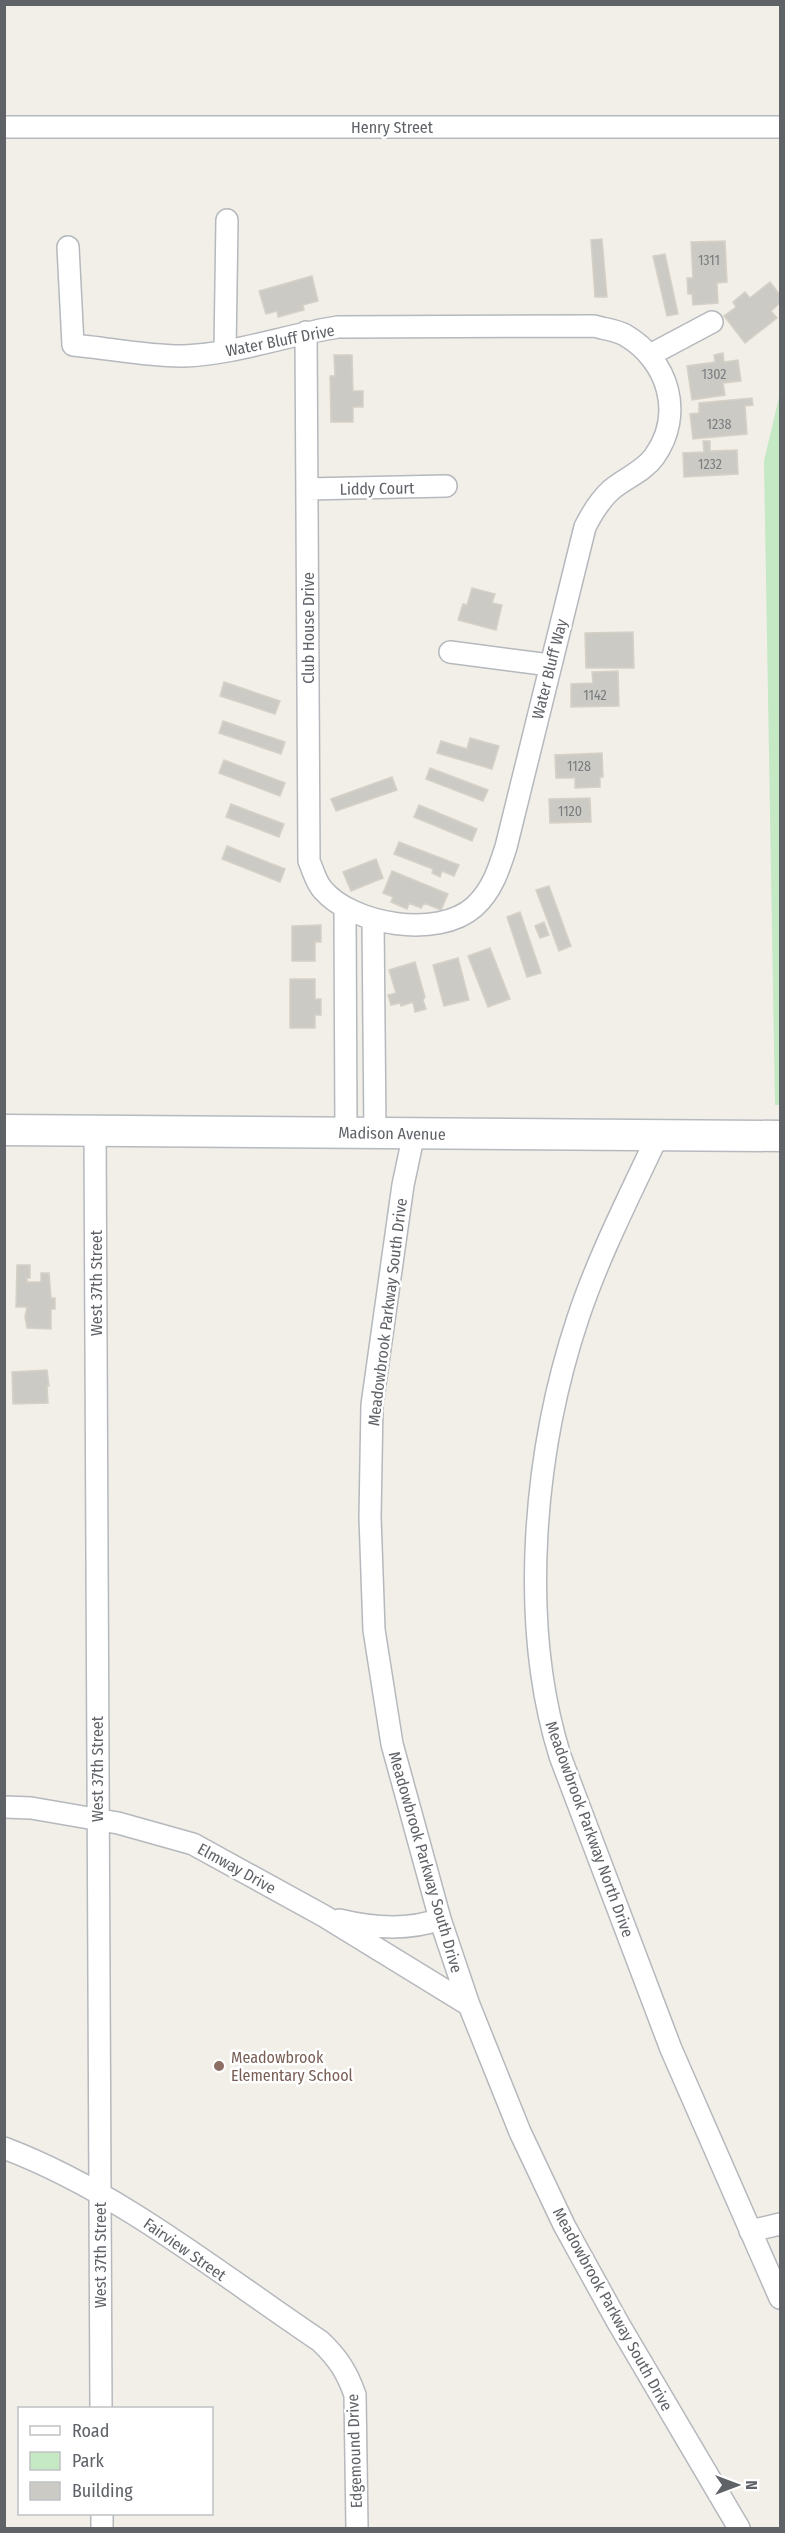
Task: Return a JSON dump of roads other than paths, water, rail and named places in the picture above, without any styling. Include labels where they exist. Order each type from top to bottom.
[{"type":"street","name":"Henry Street","points":[[4,127],[780,127]]},
{"type":"street","points":[[225,351],[227,220]]},
{"type":"street","name":"Water Bluff Drive","points":[[68,247],[73,345],[182,356],[225,351],[338,327],[594,326],[623,334],[650,355]]},
{"type":"street","points":[[650,355],[711,322]]},
{"type":"street","name":"Club House Drive","points":[[306,332],[309,861],[322,889],[345,909],[373,920]]},
{"type":"street","name":"Water Bluff Way","points":[[373,920],[408,924],[437,924],[455,920],[474,908],[489,892],[506,847],[585,528],[596,506],[612,489],[633,477],[654,458],[667,432],[671,404],[664,376],[650,355]]},
{"type":"street","name":"Liddy Court","points":[[307,489],[446,486]]},
{"type":"street","points":[[450,652],[550,664]]},
{"type":"street","points":[[345,909],[360,1133]]},
{"type":"street","points":[[360,1133],[373,920]]},
{"type":"street","name":"Madison Avenue","points":[[4,1130],[780,1136]]},
{"type":"street","name":"West 37th Street","points":[[95,1130],[102,2407]]},
{"type":"street","name":"Meadowbrook Parkway South Drive","points":[[414,1133],[403,1185],[372,1405],[370,1517],[374,1630],[392,1744],[440,1919],[469,2005],[520,2132],[564,2225],[617,2321],[739,2529]]},
{"type":"street","name":"Meadowbrook Parkway North Drive","points":[[658,1135],[603,1252],[578,1318],[556,1397],[546,1450],[538,1520],[537,1601],[540,1666],[549,1719],[560,1756],[672,2049],[780,2298]]},
{"type":"street","name":"Elmway Drive","points":[[4,1807],[31,1808],[118,1823],[193,1844],[324,1916],[469,2005]]},
{"type":"street","name":"Elmway Drive","points":[[324,1916],[359,1925],[394,1927],[423,1925],[440,1919]]},
{"type":"street","name":"Fairview Street","points":[[4,2148],[45,2163],[143,2220],[320,2341],[336,2356],[348,2375]]},
{"type":"street","points":[[750,2231],[780,2224]]},
{"type":"street","name":"Edgemound Drive","points":[[348,2375],[356,2406],[357,2529]]},
{"type":"place","name":"Meadowbrook Elementary School","points":[[219,2066]]}]
